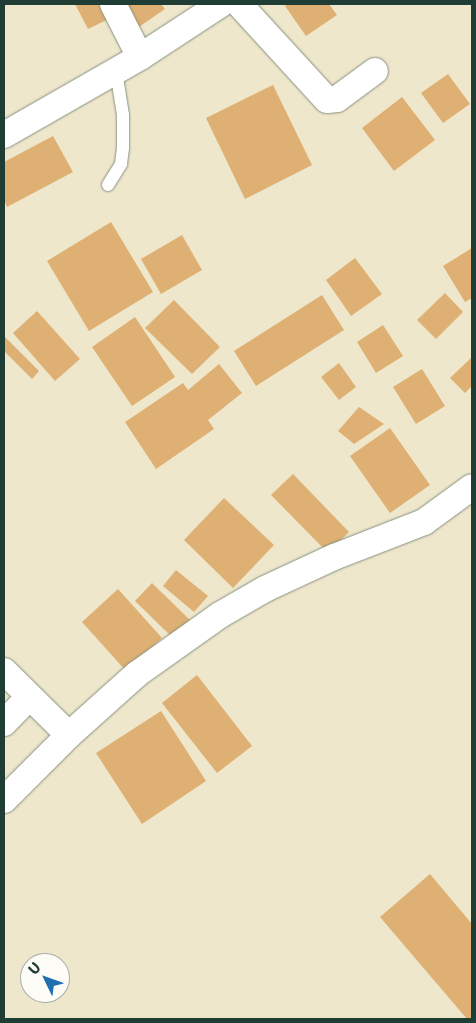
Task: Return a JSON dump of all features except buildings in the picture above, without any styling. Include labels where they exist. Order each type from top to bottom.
[{"type":"street","points":[[113,4],[140,57]]},
{"type":"street","points":[[4,135],[140,57],[221,4]]},
{"type":"street","points":[[239,4],[327,100],[338,99],[375,71]]},
{"type":"street","points":[[4,800],[69,735],[137,674],[220,615],[265,589],[334,557],[424,522],[472,487]]},
{"type":"street","points":[[4,671],[69,735]]},
{"type":"street","points":[[4,723],[29,697]]},
{"type":"lane","points":[[108,185],[121,164],[123,148],[123,115],[116,71]]}]
